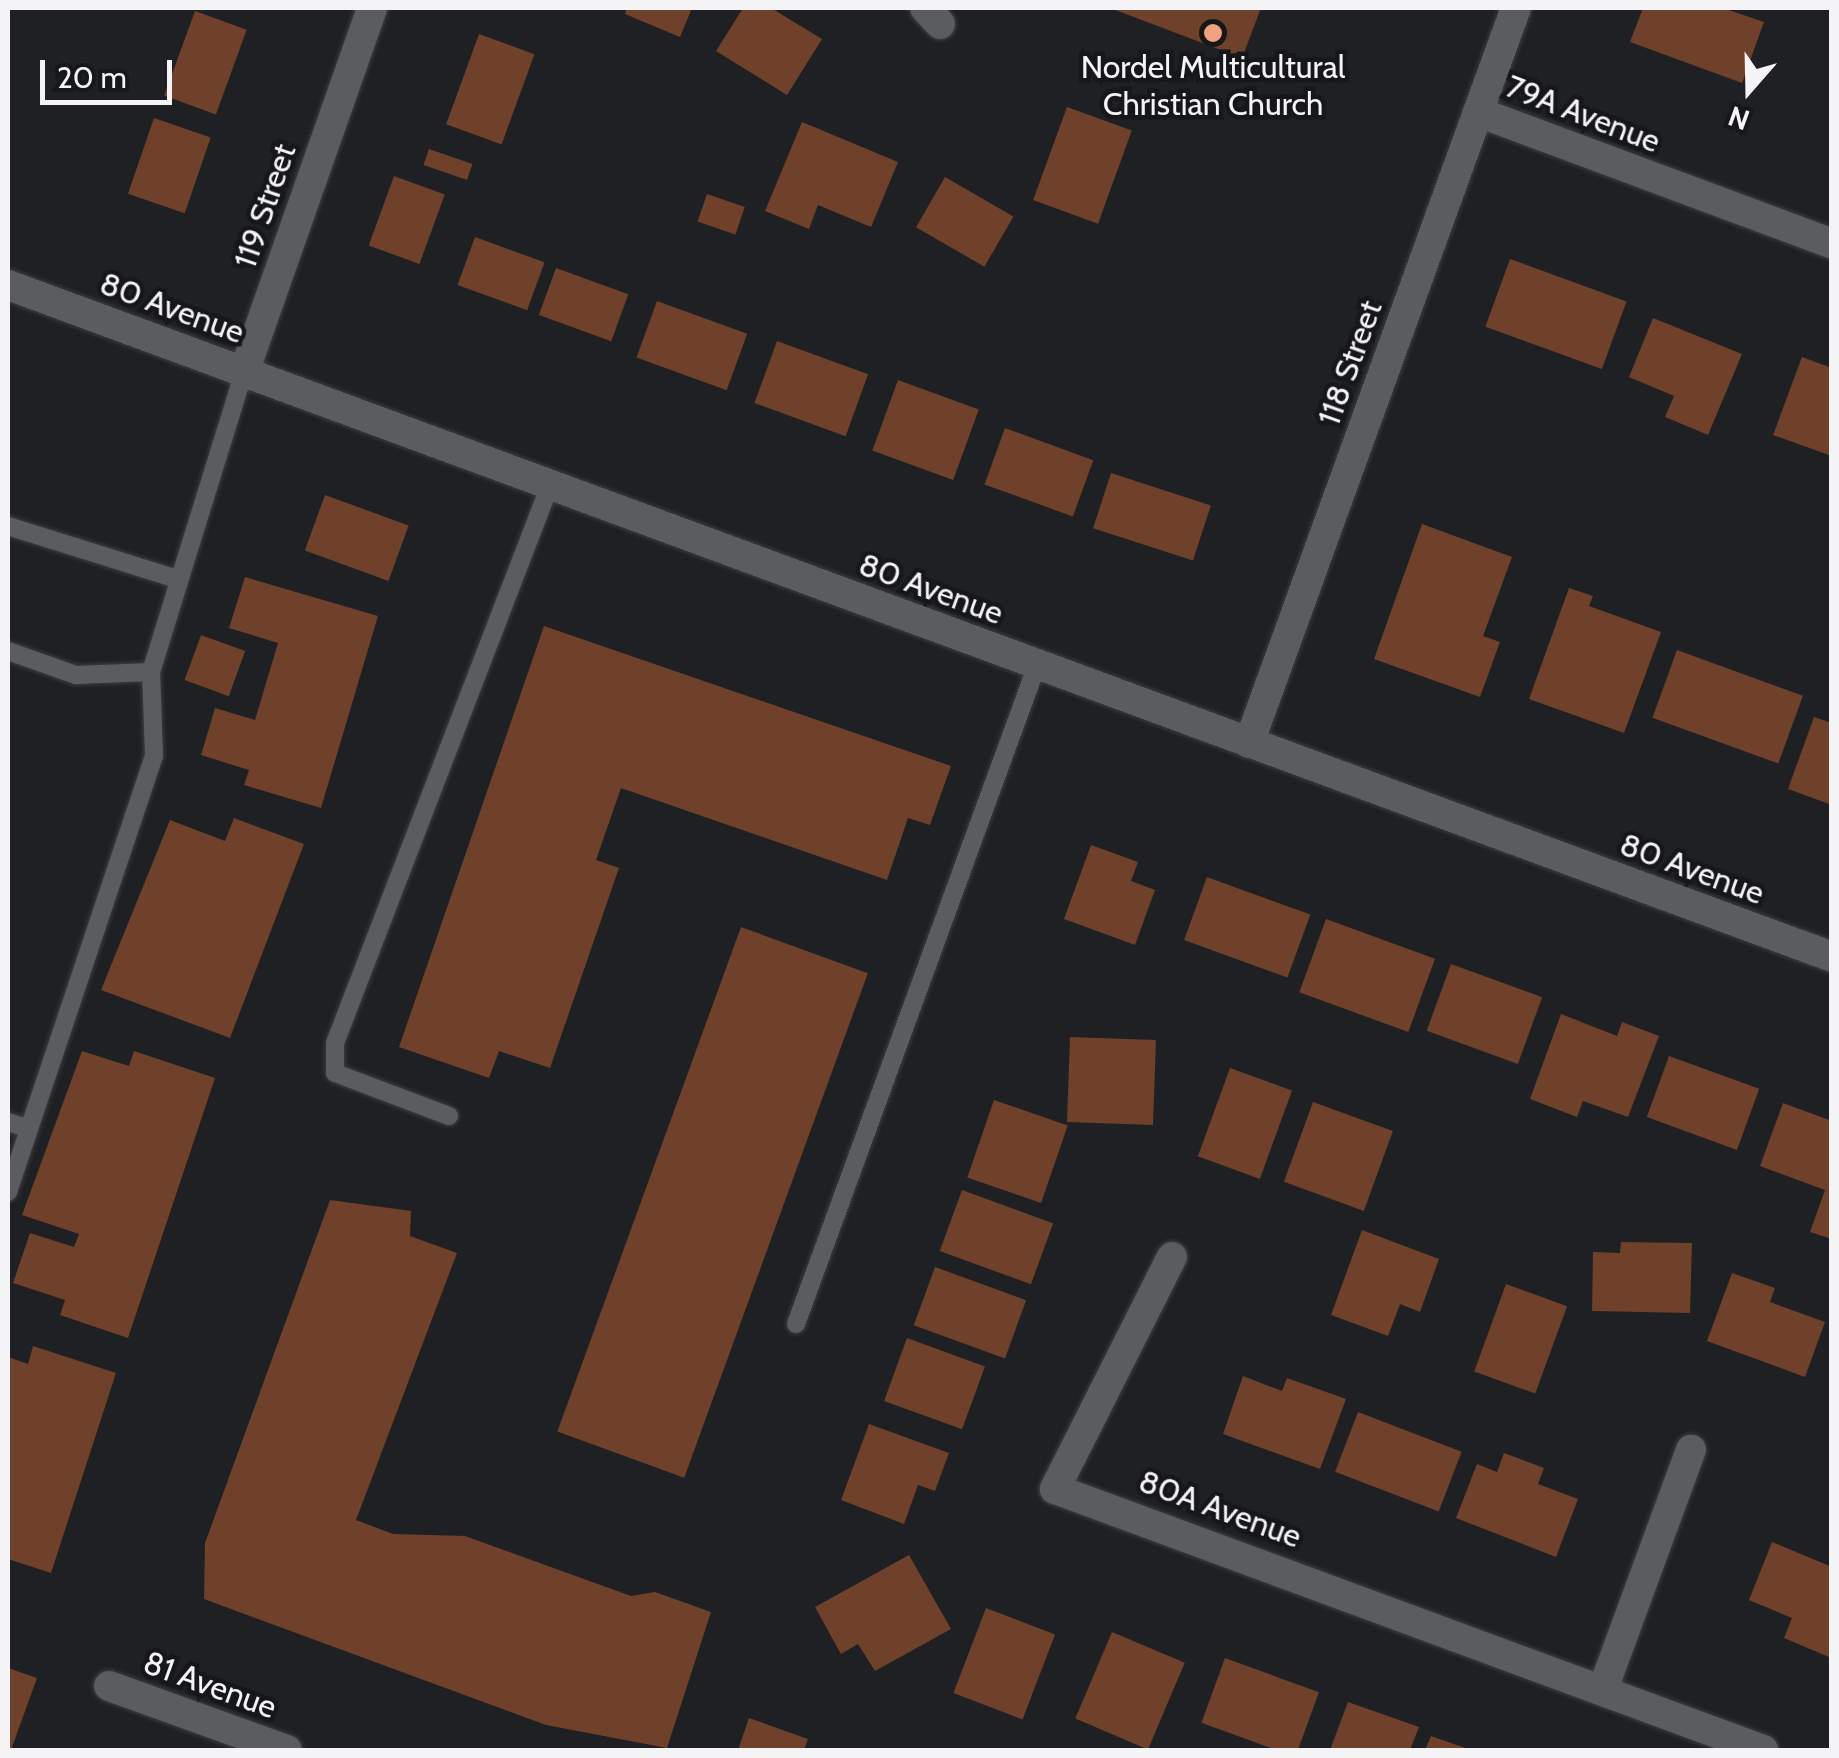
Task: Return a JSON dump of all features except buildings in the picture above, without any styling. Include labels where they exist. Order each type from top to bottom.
[{"type":"street","name":"119 Street","points":[[244,372],[372,8]]},
{"type":"street","name":"118 Street","points":[[1250,743],[1516,8]]},
{"type":"street","name":"79A Avenue","points":[[1478,112],[1832,244]]},
{"type":"street","name":"80 Avenue","points":[[8,284],[1832,958]]},
{"type":"street","name":"80A Avenue","points":[[1172,1256],[1056,1489],[1763,1750]]},
{"type":"street","points":[[1603,1689],[1691,1450]]},
{"type":"street","name":"81 Avenue","points":[[108,1686],[287,1750]]},
{"type":"lane","points":[[8,1192],[154,756],[151,672],[244,372]]},
{"type":"lane","points":[[449,1116],[336,1072],[334,1042],[550,485]]},
{"type":"lane","points":[[8,526],[178,580]]},
{"type":"lane","points":[[8,651],[76,674],[151,672]]},
{"type":"lane","points":[[796,1324],[1037,665]]},
{"type":"lane","points":[[8,1122],[29,1129]]},
{"type":"place","name":"Nordel Multicultural Christian Church","points":[[1213,33]]}]
